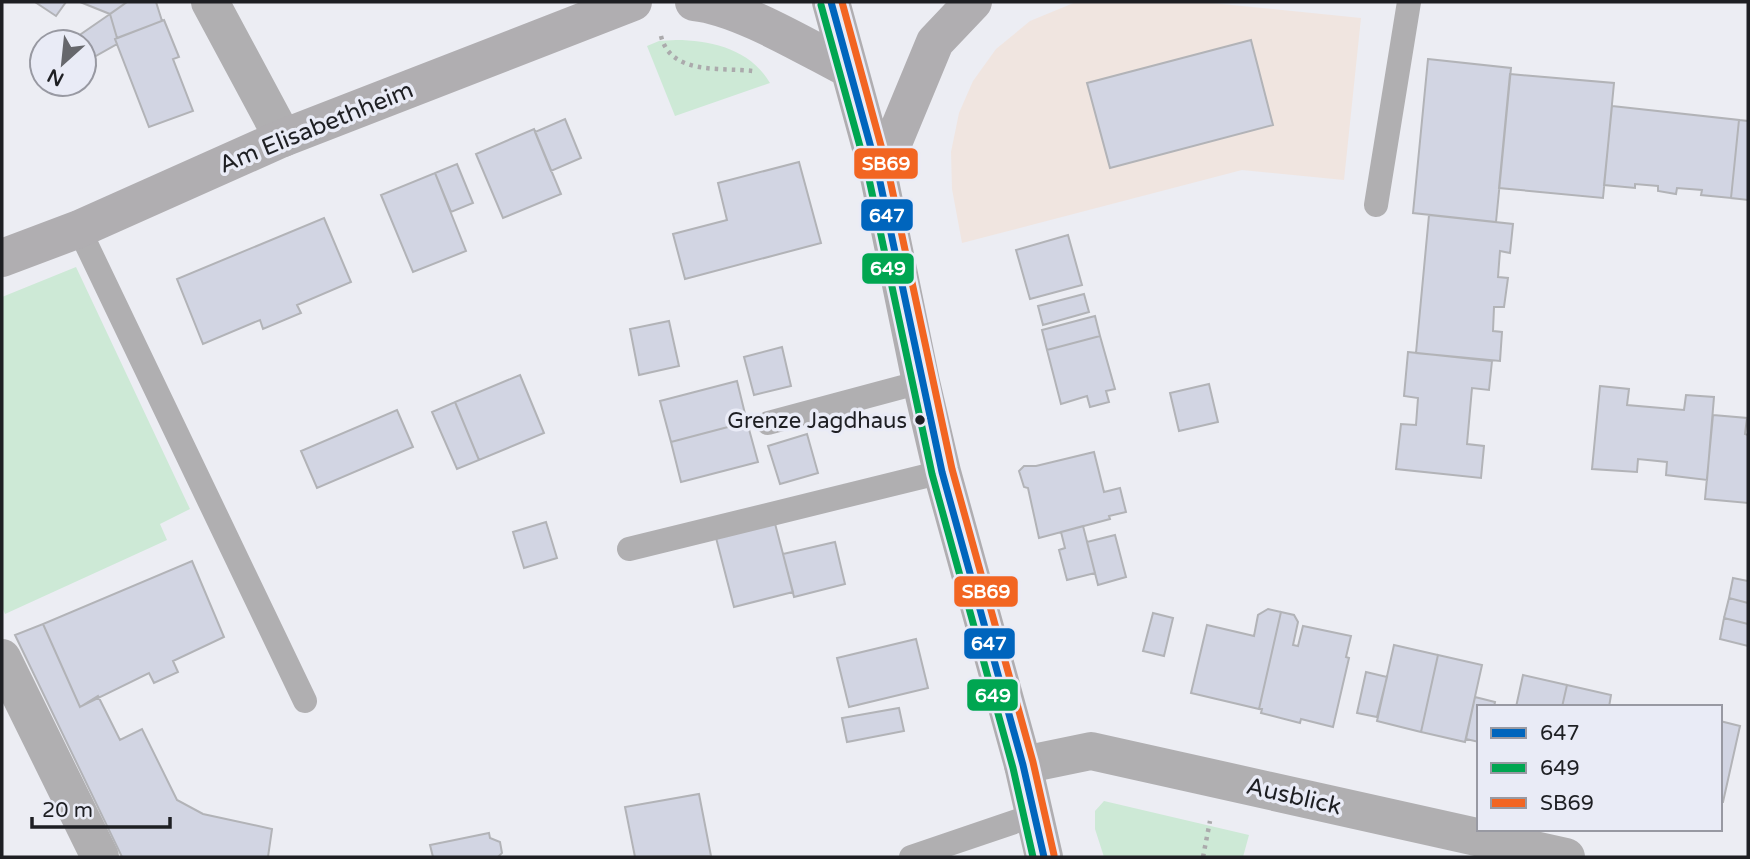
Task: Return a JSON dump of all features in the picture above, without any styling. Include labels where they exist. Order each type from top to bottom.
[{"type":"main road","name":"Am Elisabethheim","points":[[2,258],[79,229],[283,138],[633,2]]},
{"type":"main road","points":[[694,2],[707,3],[759,23],[847,68]]},
{"type":"main road","points":[[831,2],[879,177],[942,472],[1023,765],[1041,856]]},
{"type":"main road","points":[[879,177],[934,42],[973,2]]},
{"type":"street","points":[[210,2],[283,138]]},
{"type":"street","points":[[2,658],[100,857]]},
{"type":"street","name":"Ausblick","points":[[1023,765],[1091,751],[1566,857]]},
{"type":"lane","points":[[1376,205],[1409,2]]},
{"type":"lane","points":[[79,229],[305,701]]},
{"type":"lane","points":[[768,423],[921,382]]},
{"type":"lane","points":[[629,549],[942,472]]},
{"type":"lane","points":[[911,857],[1035,815]]},
{"type":"path","points":[[661,35],[663,43],[676,59],[694,66],[757,71]]},
{"type":"shaded area","points":[[1076,2],[1202,2],[1361,18],[1344,180],[1242,170],[962,243],[952,189],[951,152],[959,113],[973,81],[996,49],[1030,21]]},
{"type":"green space","points":[[659,41],[703,42],[729,49],[752,62],[770,83],[675,116],[647,46]]},
{"type":"green space","points":[[76,267],[190,509],[160,524],[167,540],[5,614],[2,607],[2,297]]},
{"type":"green space","points":[[1104,801],[1249,835],[1243,857],[1104,857],[1095,829],[1095,811]]},
{"type":"building","points":[[35,2],[66,2],[56,16]]},
{"type":"building","points":[[80,2],[127,2],[110,14]]},
{"type":"building","points":[[127,2],[156,2],[162,21],[117,38],[110,14]]},
{"type":"building","points":[[110,14],[117,44],[98,55],[98,28],[90,28]]},
{"type":"building","points":[[164,20],[179,57],[173,59],[193,111],[149,127],[115,39]]},
{"type":"building","points":[[1251,40],[1273,125],[1110,168],[1087,83]]},
{"type":"building","points":[[1428,59],[1511,68],[1496,222],[1413,213]]},
{"type":"building","points":[[1510,74],[1614,83],[1603,198],[1499,188]]},
{"type":"building","points":[[1612,106],[1739,120],[1731,198],[1701,195],[1702,190],[1677,188],[1676,194],[1658,191],[1658,186],[1635,184],[1635,188],[1604,185]]},
{"type":"building","points":[[565,119],[581,158],[551,171],[535,132]]},
{"type":"building","points":[[1739,120],[1748,121],[1748,200],[1731,198]]},
{"type":"building","points":[[534,129],[561,194],[503,218],[476,154]]},
{"type":"building","points":[[799,162],[821,243],[685,279],[673,234],[727,220],[718,183]]},
{"type":"building","points":[[457,164],[473,203],[451,212],[435,173]]},
{"type":"building","points":[[435,173],[466,251],[413,272],[381,195]]},
{"type":"building","points":[[1429,215],[1513,224],[1510,253],[1500,251],[1498,277],[1508,278],[1504,307],[1494,307],[1493,331],[1502,332],[1500,361],[1416,353]]},
{"type":"building","points":[[324,218],[351,282],[297,305],[301,313],[263,329],[260,320],[203,344],[177,279]]},
{"type":"building","points":[[1068,235],[1082,285],[1030,299],[1016,250]]},
{"type":"building","points":[[1084,294],[1089,312],[1043,325],[1038,306]]},
{"type":"building","points":[[1095,316],[1100,336],[1047,350],[1042,330]]},
{"type":"building","points":[[669,321],[679,366],[639,375],[630,329]]},
{"type":"building","points":[[1100,336],[1115,389],[1106,391],[1109,402],[1090,407],[1087,396],[1061,404],[1047,350]]},
{"type":"building","points":[[782,347],[791,386],[754,395],[744,357]]},
{"type":"building","points":[[1408,352],[1492,361],[1489,390],[1472,388],[1467,444],[1484,446],[1481,478],[1396,469],[1401,424],[1416,425],[1418,398],[1404,396]]},
{"type":"building","points":[[520,375],[544,433],[479,460],[455,402]]},
{"type":"building","points":[[737,381],[747,422],[671,442],[660,401]]},
{"type":"building","points":[[1209,384],[1218,422],[1179,431],[1170,393]]},
{"type":"building","points":[[1600,386],[1629,389],[1627,405],[1684,410],[1686,395],[1714,397],[1707,480],[1666,475],[1667,462],[1638,459],[1637,472],[1592,469]]},
{"type":"building","points":[[455,402],[479,460],[457,469],[432,412]]},
{"type":"building","points":[[397,410],[413,447],[317,488],[301,451]]},
{"type":"building","points":[[1713,415],[1747,418],[1745,434],[1748,435],[1748,503],[1705,499]]},
{"type":"building","points":[[747,422],[758,462],[681,482],[671,442]]},
{"type":"building","points":[[807,434],[818,473],[780,484],[768,446]]},
{"type":"building","points":[[1094,452],[1104,492],[1120,488],[1126,512],[1109,516],[1110,519],[1039,538],[1028,488],[1024,487],[1019,471],[1024,466],[1036,466]]},
{"type":"building","points":[[773,516],[793,592],[734,607],[715,534]]},
{"type":"building","points":[[546,522],[557,558],[524,568],[513,532]]},
{"type":"building","points":[[1083,526],[1095,573],[1067,580],[1059,550],[1065,548],[1061,532]]},
{"type":"building","points":[[1115,535],[1126,577],[1098,585],[1087,542]]},
{"type":"building","points":[[835,542],[845,584],[794,597],[783,554]]},
{"type":"building","points":[[192,561],[224,637],[173,661],[178,672],[154,683],[149,673],[80,707],[43,624]]},
{"type":"building","points":[[1733,578],[1748,581],[1748,603],[1729,598]]},
{"type":"building","points":[[1729,598],[1748,603],[1748,624],[1724,618]]},
{"type":"building","points":[[1268,609],[1281,612],[1259,709],[1191,693],[1207,625],[1254,636],[1258,615]]},
{"type":"building","points":[[1281,612],[1294,615],[1298,622],[1293,645],[1298,646],[1303,626],[1351,636],[1346,657],[1349,658],[1333,727],[1301,719],[1300,723],[1261,713],[1262,709],[1259,709]]},
{"type":"building","points":[[1153,613],[1173,618],[1164,656],[1143,651]]},
{"type":"building","points":[[1724,618],[1748,624],[1748,646],[1720,639]]},
{"type":"building","points":[[43,624],[80,707],[98,696],[120,740],[142,729],[177,800],[203,814],[272,829],[268,857],[122,857],[15,635]]},
{"type":"building","points":[[916,639],[928,688],[849,707],[837,658]]},
{"type":"building","points":[[1394,645],[1438,655],[1421,732],[1377,721]]},
{"type":"building","points":[[1438,655],[1482,665],[1465,742],[1421,732]]},
{"type":"building","points":[[1366,672],[1387,677],[1377,717],[1357,713]]},
{"type":"building","points":[[1523,675],[1567,685],[1562,705],[1516,705]]},
{"type":"building","points":[[1567,685],[1611,695],[1609,705],[1562,705]]},
{"type":"building","points":[[1475,697],[1495,702],[1494,705],[1477,705],[1477,742],[1466,739]]},
{"type":"building","points":[[899,708],[904,731],[847,742],[842,718]]},
{"type":"building","points":[[1722,722],[1740,726],[1722,802]]},
{"type":"building","points":[[699,794],[711,856],[635,857],[625,807]]},
{"type":"building","points":[[489,833],[490,838],[500,842],[502,853],[498,857],[433,857],[430,845]]},
{"type":"transit line","name":"647","points":[[831,2],[879,177],[942,472],[1023,765],[1044,857]]},
{"type":"transit line","name":"SB69","points":[[842,2],[889,175],[952,469],[1033,762],[1054,855]]},
{"type":"transit line","name":"649","points":[[821,5],[869,179],[932,474],[1013,768],[1033,857]]},
{"type":"place","name":"Grenze Jagdhaus","points":[[920,420]]}]
